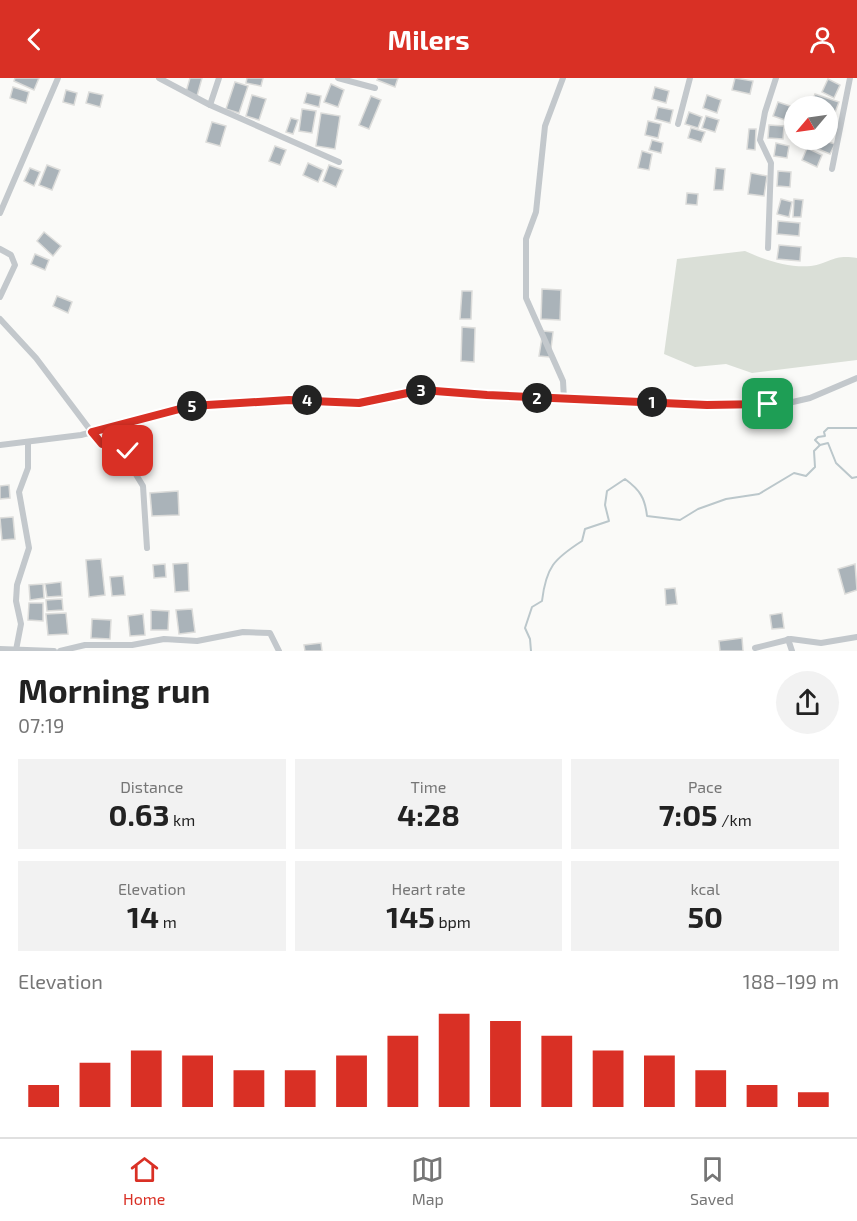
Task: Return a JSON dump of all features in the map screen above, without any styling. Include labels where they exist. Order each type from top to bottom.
[{"type":"street","points":[[0,213],[58,78]]},
{"type":"street","points":[[159,78],[210,105],[339,162]]},
{"type":"street","points":[[210,105],[219,78]]},
{"type":"street","points":[[338,78],[375,88]]},
{"type":"street","points":[[563,78],[545,126],[538,202],[526,239],[526,298],[563,381],[564,399]]},
{"type":"street","points":[[678,124],[690,78]]},
{"type":"street","points":[[768,248],[771,163],[760,140],[765,112],[776,78]]},
{"type":"street","points":[[832,169],[850,78]]},
{"type":"street","points":[[0,249],[11,255],[15,265],[0,297]]},
{"type":"street","points":[[0,319],[36,358],[102,444],[122,445],[128,451],[132,468],[143,486],[147,548]]},
{"type":"street","points":[[0,446],[92,432],[191,406],[289,400],[359,403],[422,390],[707,405],[784,404],[810,398],[857,378]]},
{"type":"street","points":[[16,650],[21,624],[16,601],[17,585],[29,549],[19,492],[28,468],[28,443]]},
{"type":"street","points":[[60,651],[142,645],[164,639],[198,641],[243,632],[270,633],[279,651]]},
{"type":"street","points":[[756,648],[788,639],[821,643],[857,637]]},
{"type":"street","points":[[788,639],[792,651]]},
{"type":"street","points":[[0,649],[54,651]]},
{"type":"shaded area","points":[[745,251],[794,266],[818,265],[843,257],[857,258],[857,360],[752,373],[726,364],[695,367],[664,354],[677,259]]},
{"type":"building","points":[[15,78],[39,78],[34,90],[14,81]]},
{"type":"building","points":[[190,78],[202,78],[197,96],[186,92]]},
{"type":"building","points":[[247,78],[263,78],[261,86],[246,83]]},
{"type":"building","points":[[378,78],[398,78],[395,87],[377,80]]},
{"type":"building","points":[[735,78],[753,81],[750,94],[732,90]]},
{"type":"building","points":[[828,79],[840,85],[835,96],[822,92]]},
{"type":"building","points":[[235,82],[248,86],[239,113],[226,109]]},
{"type":"building","points":[[331,84],[344,90],[338,107],[324,102]]},
{"type":"building","points":[[13,87],[29,92],[26,103],[10,98]]},
{"type":"building","points":[[655,87],[669,91],[666,103],[652,99]]},
{"type":"building","points":[[66,90],[77,93],[74,105],[63,102]]},
{"type":"building","points":[[89,92],[103,95],[100,107],[86,103]]},
{"type":"building","points":[[307,93],[321,96],[319,107],[304,103]]},
{"type":"building","points":[[252,95],[266,99],[259,120],[246,116]]},
{"type":"building","points":[[707,95],[721,100],[717,113],[703,108]]},
{"type":"building","points":[[371,96],[381,100],[369,129],[359,125]]},
{"type":"building","points":[[778,102],[784,104],[784,120],[773,116]]},
{"type":"building","points":[[658,107],[673,110],[670,123],[655,119]]},
{"type":"building","points":[[302,109],[316,111],[312,133],[299,131]]},
{"type":"building","points":[[689,112],[702,117],[698,128],[685,124]]},
{"type":"building","points":[[321,113],[340,116],[335,149],[316,146]]},
{"type":"building","points":[[706,116],[719,120],[715,132],[702,128]]},
{"type":"building","points":[[291,118],[298,120],[293,134],[286,132]]},
{"type":"building","points":[[648,121],[661,124],[658,138],[645,135]]},
{"type":"building","points":[[212,122],[226,126],[220,146],[206,142]]},
{"type":"building","points":[[769,125],[784,126],[783,139],[768,138]]},
{"type":"building","points":[[691,128],[705,132],[701,142],[688,138]]},
{"type":"building","points":[[749,129],[756,129],[755,150],[747,149]]},
{"type":"building","points":[[652,140],[663,143],[661,153],[649,150]]},
{"type":"building","points":[[776,143],[784,145],[784,150],[788,150],[787,158],[774,156]]},
{"type":"building","points":[[275,146],[286,150],[280,165],[269,161]]},
{"type":"building","points":[[806,150],[822,155],[817,167],[802,160]]},
{"type":"building","points":[[820,150],[832,150],[830,154]]},
{"type":"building","points":[[642,151],[652,154],[649,170],[638,168]]},
{"type":"building","points":[[308,163],[323,170],[318,182],[303,175]]},
{"type":"building","points":[[47,165],[60,170],[52,190],[39,185]]},
{"type":"building","points":[[329,165],[343,170],[336,187],[323,181]]},
{"type":"building","points":[[30,168],[40,172],[34,186],[24,181]]},
{"type":"building","points":[[716,168],[725,169],[723,190],[714,190]]},
{"type":"building","points":[[778,171],[791,172],[790,187],[777,186]]},
{"type":"building","points":[[751,173],[767,176],[764,196],[748,194]]},
{"type":"building","points":[[687,193],[698,194],[697,205],[686,204]]},
{"type":"building","points":[[781,199],[792,202],[789,217],[777,214]]},
{"type":"building","points":[[794,199],[803,200],[801,217],[793,217]]},
{"type":"building","points":[[778,221],[800,223],[799,236],[777,234]]},
{"type":"building","points":[[44,232],[61,246],[53,256],[37,241]]},
{"type":"building","points":[[779,245],[801,247],[800,261],[777,259]]},
{"type":"building","points":[[35,254],[49,260],[45,270],[31,264]]},
{"type":"building","points":[[542,289],[561,290],[560,320],[541,319]]},
{"type":"building","points":[[462,291],[472,291],[471,319],[460,319]]},
{"type":"building","points":[[57,296],[72,302],[68,313],[53,306]]},
{"type":"building","points":[[462,327],[475,328],[474,362],[461,361]]},
{"type":"building","points":[[543,331],[553,332],[550,357],[539,356]]},
{"type":"building","points":[[9,485],[10,498],[0,499],[0,486]]},
{"type":"building","points":[[178,491],[179,515],[152,516],[150,493]]},
{"type":"building","points":[[13,517],[15,539],[2,540],[0,518]]},
{"type":"building","points":[[101,559],[105,595],[89,597],[86,560]]},
{"type":"building","points":[[188,563],[189,591],[175,592],[173,564]]},
{"type":"building","points":[[165,564],[166,577],[154,578],[153,565]]},
{"type":"building","points":[[855,564],[857,590],[845,594],[838,569]]},
{"type":"building","points":[[123,576],[125,595],[112,596],[110,577]]},
{"type":"building","points":[[61,582],[62,596],[47,597],[45,584]]},
{"type":"building","points":[[43,584],[44,598],[30,600],[29,585]]},
{"type":"building","points":[[675,588],[677,604],[666,605],[665,589]]},
{"type":"building","points":[[62,599],[63,610],[47,611],[46,600]]},
{"type":"building","points":[[29,603],[43,603],[43,621],[28,620]]},
{"type":"building","points":[[192,609],[195,632],[179,634],[176,610]]},
{"type":"building","points":[[151,610],[169,611],[168,630],[151,630]]},
{"type":"building","points":[[66,613],[68,634],[48,635],[46,614]]},
{"type":"building","points":[[782,613],[784,628],[772,629],[770,615]]},
{"type":"building","points":[[143,614],[145,635],[130,636],[128,616]]},
{"type":"building","points":[[92,619],[111,620],[110,639],[91,638]]},
{"type":"building","points":[[742,638],[743,651],[720,651],[719,641]]},
{"type":"building","points":[[321,643],[322,651],[305,651],[304,645]]},
{"type":"waterway","points":[[820,445],[815,440],[825,436],[824,432],[828,428],[857,428]]},
{"type":"waterway","points":[[531,651],[530,639],[525,628],[532,607],[542,601],[549,572],[564,553],[582,541],[585,529],[609,521],[605,505],[607,491],[625,479],[641,495],[647,516],[680,520],[698,509],[726,499],[759,494],[794,473],[806,476],[815,467],[814,451],[820,445],[828,443],[836,463],[852,478],[857,477]]},
{"type":"route","points":[[128,451],[126,446],[102,444],[92,432],[191,406],[274,400],[348,404],[366,402],[410,390],[707,405],[768,404]]}]
